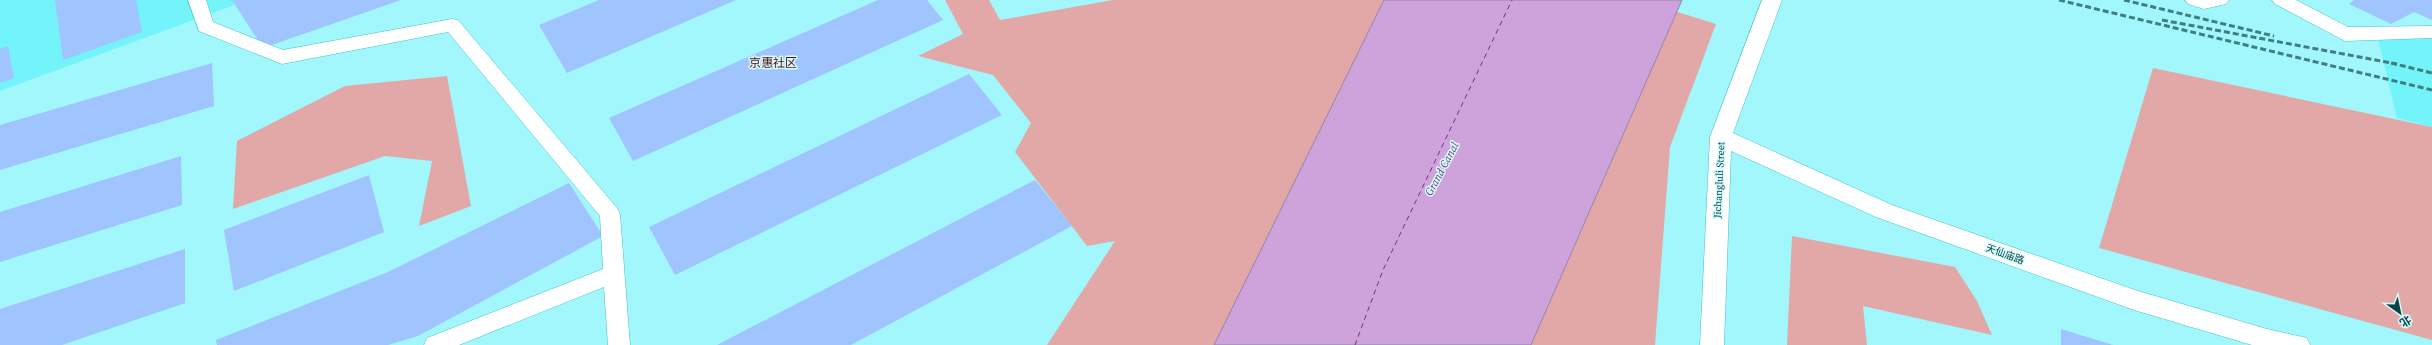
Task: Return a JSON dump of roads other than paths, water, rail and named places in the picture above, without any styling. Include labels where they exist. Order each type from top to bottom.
[{"type":"street","name":"Jichangluli Street","points":[[1712,345],[1721,137],[1772,0]]},
{"type":"street","name":"天仙庙路","points":[[1721,137],[1899,216],[2134,300],[2268,339],[2298,345]]},
{"type":"lane","points":[[197,0],[206,26],[282,57],[452,25],[610,214],[619,345]]},
{"type":"lane","points":[[2194,0],[2204,3],[2220,0]]},
{"type":"lane","points":[[2281,0],[2346,34],[2432,32]]},
{"type":"lane","points":[[435,345],[613,274]]},
{"type":"water","name":"Grand Canal","points":[[1384,0],[1682,0],[1531,345],[1214,345]]},
{"type":"railway","points":[[2059,0],[2432,90]]},
{"type":"railway","points":[[2124,0],[2274,36]]},
{"type":"railway","points":[[2162,20],[2397,64]]},
{"type":"railway","points":[[2391,63],[2432,73]]},
{"type":"district","name":"京惠社区","points":[[773,63]]}]
